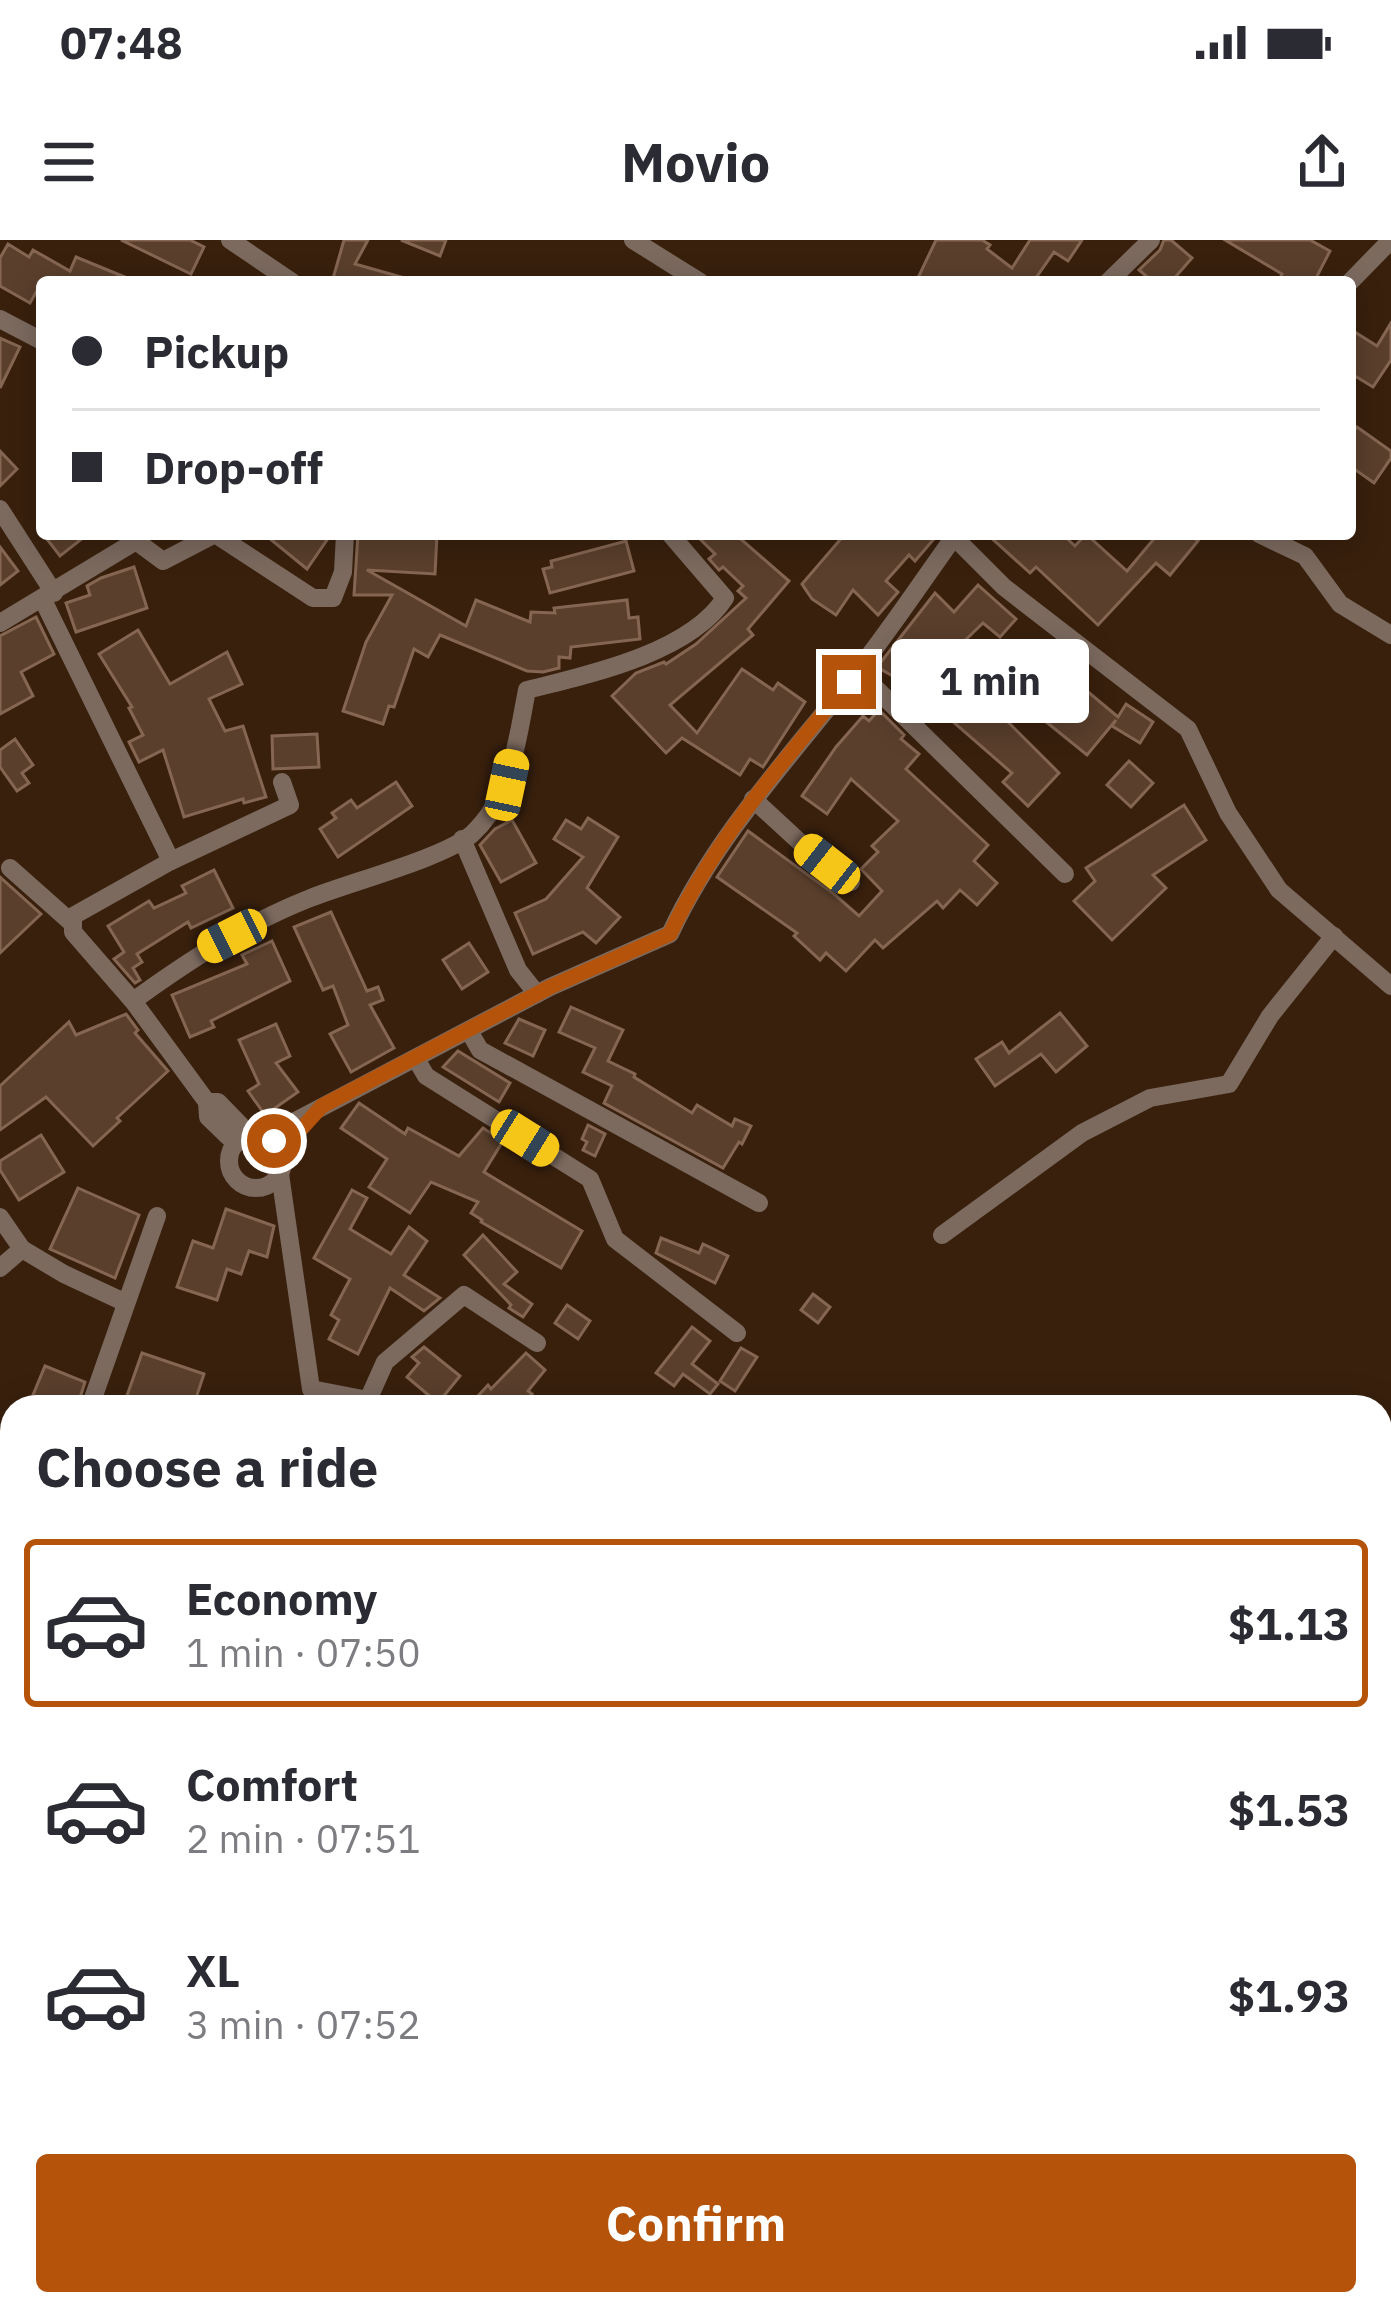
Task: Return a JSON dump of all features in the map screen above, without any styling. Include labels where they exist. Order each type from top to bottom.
[{"type":"street","points":[[230,240],[283,276]]},
{"type":"street","points":[[633,240],[690,276]]},
{"type":"street","points":[[1114,276],[1151,240]]},
{"type":"street","points":[[1356,276],[1390,240]]},
{"type":"street","points":[[0,319],[36,338]]},
{"type":"street","points":[[0,509],[48,597],[171,861]]},
{"type":"street","points":[[0,622],[48,597],[131,540]]},
{"type":"street","points":[[138,540],[163,561],[205,540]]},
{"type":"street","points":[[223,540],[313,598],[333,598],[343,572],[345,540]]},
{"type":"street","points":[[133,1000],[196,955],[305,900],[472,834],[507,785],[527,690],[593,673],[669,644],[715,613],[725,598],[675,540]]},
{"type":"street","points":[[322,1106],[293,1138],[275,1181],[258,1188],[241,1183],[230,1168],[251,1139],[537,994],[670,934],[691,888],[753,799],[858,670],[950,540]]},
{"type":"street","points":[[957,540],[1004,587],[1188,730],[1228,813],[1280,890],[1391,986]]},
{"type":"street","points":[[1272,540],[1305,556],[1340,604],[1391,635]]},
{"type":"street","points":[[858,670],[1065,874]]},
{"type":"street","points":[[282,782],[290,806],[171,861],[74,916],[73,932],[133,1000],[207,1102],[208,1117],[251,1139],[282,1165],[311,1389],[336,1395]]},
{"type":"street","points":[[753,799],[850,882]]},
{"type":"street","points":[[462,839],[518,970],[537,994]]},
{"type":"street","points":[[10,868],[73,924]]},
{"type":"street","points":[[942,1235],[1082,1133],[1150,1098],[1229,1084],[1270,1016],[1334,936]]},
{"type":"street","points":[[469,1031],[480,1050],[759,1203]]},
{"type":"street","points":[[416,1059],[427,1076],[590,1179],[616,1239],[736,1333]]},
{"type":"street","points":[[94,1395],[157,1216]]},
{"type":"street","points":[[0,1217],[22,1249],[124,1302]]},
{"type":"street","points":[[0,1268],[22,1249]]},
{"type":"street","points":[[376,1395],[385,1362],[464,1295],[537,1343]]},
{"type":"building","points":[[121,240],[190,240],[204,247],[191,274]]},
{"type":"building","points":[[344,240],[368,240],[355,264],[398,276],[334,276]]},
{"type":"building","points":[[401,240],[446,240],[440,256]]},
{"type":"building","points":[[936,240],[982,240],[1012,268],[1030,240],[1082,240],[1068,261],[1054,252],[1037,276],[919,276]]},
{"type":"building","points":[[1164,240],[1171,240],[1192,258],[1176,276],[1146,276],[1139,270]]},
{"type":"building","points":[[1225,240],[1310,240],[1330,251],[1317,276],[1282,274]]},
{"type":"building","points":[[8,244],[29,257],[33,250],[70,271],[76,257],[122,276],[36,276],[30,303],[0,286],[0,258]]},
{"type":"building","points":[[1391,323],[1391,360],[1373,387],[1356,377],[1356,333],[1377,346]]},
{"type":"building","points":[[0,338],[20,347],[0,388]]},
{"type":"building","points":[[1356,428],[1391,451],[1374,483],[1356,470]]},
{"type":"building","points":[[0,451],[17,469],[0,486]]},
{"type":"building","points":[[48,540],[80,540],[60,556]]},
{"type":"building","points":[[271,540],[327,540],[307,569]]},
{"type":"building","points":[[358,540],[437,540],[435,574],[367,570],[466,626],[476,600],[530,622],[531,612],[555,613],[554,608],[627,600],[629,618],[638,617],[640,639],[571,647],[570,658],[559,657],[559,668],[543,672],[527,671],[440,635],[428,657],[414,649],[394,707],[389,706],[383,724],[343,711],[366,642],[392,595],[354,595]]},
{"type":"building","points":[[701,540],[742,540],[789,581],[748,629],[753,635],[670,705],[697,733],[742,669],[773,690],[778,683],[805,702],[763,767],[750,759],[740,775],[682,738],[666,753],[612,696],[636,673],[666,664],[696,644],[746,598],[738,591],[743,586],[709,559],[715,554]]},
{"type":"building","points":[[840,540],[933,540],[915,561],[909,555],[886,581],[898,592],[878,615],[853,590],[836,615],[812,599],[802,584]]},
{"type":"building","points":[[994,540],[1068,540],[1075,546],[1080,540],[1093,540],[1127,571],[1153,540],[1198,541],[1170,575],[1156,563],[1098,625],[1036,567],[1030,573]]},
{"type":"building","points":[[626,541],[634,571],[550,593],[543,569],[552,567],[551,561]]},
{"type":"building","points":[[0,547],[18,571],[0,585]]},
{"type":"building","points":[[134,567],[147,608],[76,632],[66,603],[90,595],[87,586],[101,578]]},
{"type":"building","points":[[978,585],[1016,619],[1000,637],[983,623],[949,656],[956,661],[931,697],[877,667],[935,593],[954,612]]},
{"type":"building","points":[[36,617],[54,654],[21,672],[33,696],[0,714],[0,636]]},
{"type":"building","points":[[138,630],[170,684],[227,652],[242,684],[209,699],[225,731],[243,726],[266,797],[184,817],[163,750],[139,762],[129,742],[143,735],[132,707],[99,654]]},
{"type":"building","points":[[971,685],[1059,773],[1028,806],[1003,782],[1012,773],[944,714]]},
{"type":"building","points":[[1081,686],[1118,717],[1126,704],[1153,722],[1140,743],[1112,726],[1116,720],[1087,755],[1045,721]]},
{"type":"building","points":[[879,710],[919,754],[906,769],[988,845],[974,861],[997,883],[977,905],[960,890],[943,908],[937,901],[883,948],[875,940],[846,971],[826,953],[820,960],[794,936],[797,933],[717,877],[748,831],[859,916],[882,891],[861,869],[878,852],[872,846],[898,821],[851,779],[827,814],[802,796],[863,716],[869,721]]},
{"type":"building","points":[[317,734],[319,767],[273,769],[272,736]]},
{"type":"building","points":[[15,739],[33,765],[22,773],[29,783],[17,791],[0,767],[0,750]]},
{"type":"building","points":[[1129,761],[1153,783],[1131,807],[1107,785]]},
{"type":"building","points":[[396,782],[412,806],[338,857],[320,829],[336,818],[332,813],[351,800],[357,808]]},
{"type":"building","points":[[1184,805],[1206,840],[1153,875],[1166,888],[1112,940],[1074,901],[1095,881],[1086,868]]},
{"type":"building","points":[[588,818],[618,837],[587,888],[620,917],[596,943],[583,932],[533,954],[515,913],[546,899],[583,857],[554,839],[566,820],[581,829]]},
{"type":"building","points":[[512,820],[536,863],[501,882],[480,845]]},
{"type":"building","points":[[214,870],[233,908],[191,928],[188,922],[137,954],[142,962],[133,968],[140,980],[135,983],[114,959],[124,952],[108,926],[149,901],[154,908],[186,893],[182,886]]},
{"type":"building","points":[[0,877],[41,914],[0,953]]},
{"type":"building","points":[[331,912],[367,991],[378,987],[383,1000],[370,1005],[394,1048],[351,1072],[330,1034],[348,1025],[333,986],[323,990],[294,927]]},
{"type":"building","points":[[272,941],[290,981],[211,1021],[214,1027],[190,1037],[172,995],[247,964],[242,955]]},
{"type":"building","points":[[469,943],[488,972],[462,989],[443,960]]},
{"type":"building","points":[[571,1007],[623,1030],[608,1061],[692,1113],[697,1105],[732,1126],[735,1119],[751,1126],[723,1168],[604,1103],[612,1086],[583,1072],[595,1048],[559,1032]]},
{"type":"building","points":[[1060,1013],[1087,1046],[1056,1072],[1041,1054],[995,1086],[976,1059],[1002,1042],[1009,1053]]},
{"type":"building","points":[[126,1014],[138,1030],[135,1033],[168,1071],[93,1146],[46,1097],[0,1130],[0,1086],[69,1022],[76,1035]]},
{"type":"building","points":[[519,1019],[545,1030],[533,1056],[505,1043]]},
{"type":"building","points":[[276,1024],[290,1056],[276,1063],[298,1092],[265,1115],[248,1091],[259,1084],[239,1040]]},
{"type":"building","points":[[458,1051],[510,1083],[499,1102],[443,1067]]},
{"type":"building","points":[[359,1103],[405,1134],[408,1128],[459,1156],[483,1128],[503,1141],[484,1172],[582,1231],[561,1268],[481,1222],[471,1213],[478,1202],[431,1182],[410,1213],[369,1187],[387,1159],[341,1128]]},
{"type":"building","points":[[588,1125],[605,1134],[595,1156],[583,1150]]},
{"type":"building","points":[[41,1135],[64,1172],[19,1200],[0,1170],[0,1161]]},
{"type":"building","points":[[78,1188],[139,1215],[115,1278],[50,1249]]},
{"type":"building","points":[[352,1190],[367,1198],[350,1229],[391,1254],[409,1227],[427,1241],[404,1275],[440,1298],[424,1311],[390,1288],[358,1354],[329,1339],[339,1320],[331,1315],[350,1279],[314,1258]]},
{"type":"building","points":[[226,1209],[274,1226],[267,1257],[249,1251],[241,1274],[227,1269],[217,1300],[177,1287],[193,1241],[213,1248]]},
{"type":"building","points":[[483,1235],[517,1272],[504,1284],[532,1304],[523,1317],[509,1308],[464,1255]]},
{"type":"building","points":[[661,1238],[699,1253],[703,1244],[728,1256],[715,1283],[656,1253]]},
{"type":"building","points":[[813,1294],[830,1307],[818,1323],[801,1310]]},
{"type":"building","points":[[567,1305],[590,1321],[578,1339],[555,1323]]},
{"type":"building","points":[[692,1327],[710,1341],[692,1364],[718,1384],[710,1394],[683,1374],[674,1386],[656,1373]]},
{"type":"building","points":[[424,1347],[460,1376],[445,1395],[428,1395],[407,1377],[419,1363],[412,1357]]},
{"type":"building","points":[[741,1348],[757,1357],[735,1391],[720,1381]]},
{"type":"building","points":[[142,1353],[204,1374],[197,1395],[127,1395]]},
{"type":"building","points":[[526,1353],[545,1370],[528,1391],[531,1395],[479,1395],[488,1385],[491,1389]]},
{"type":"building","points":[[45,1366],[85,1382],[81,1395],[33,1395]]},
{"type":"route","points":[[274,1141],[283,1156],[322,1106],[550,987],[670,934],[691,888],[735,820],[849,682]]}]
